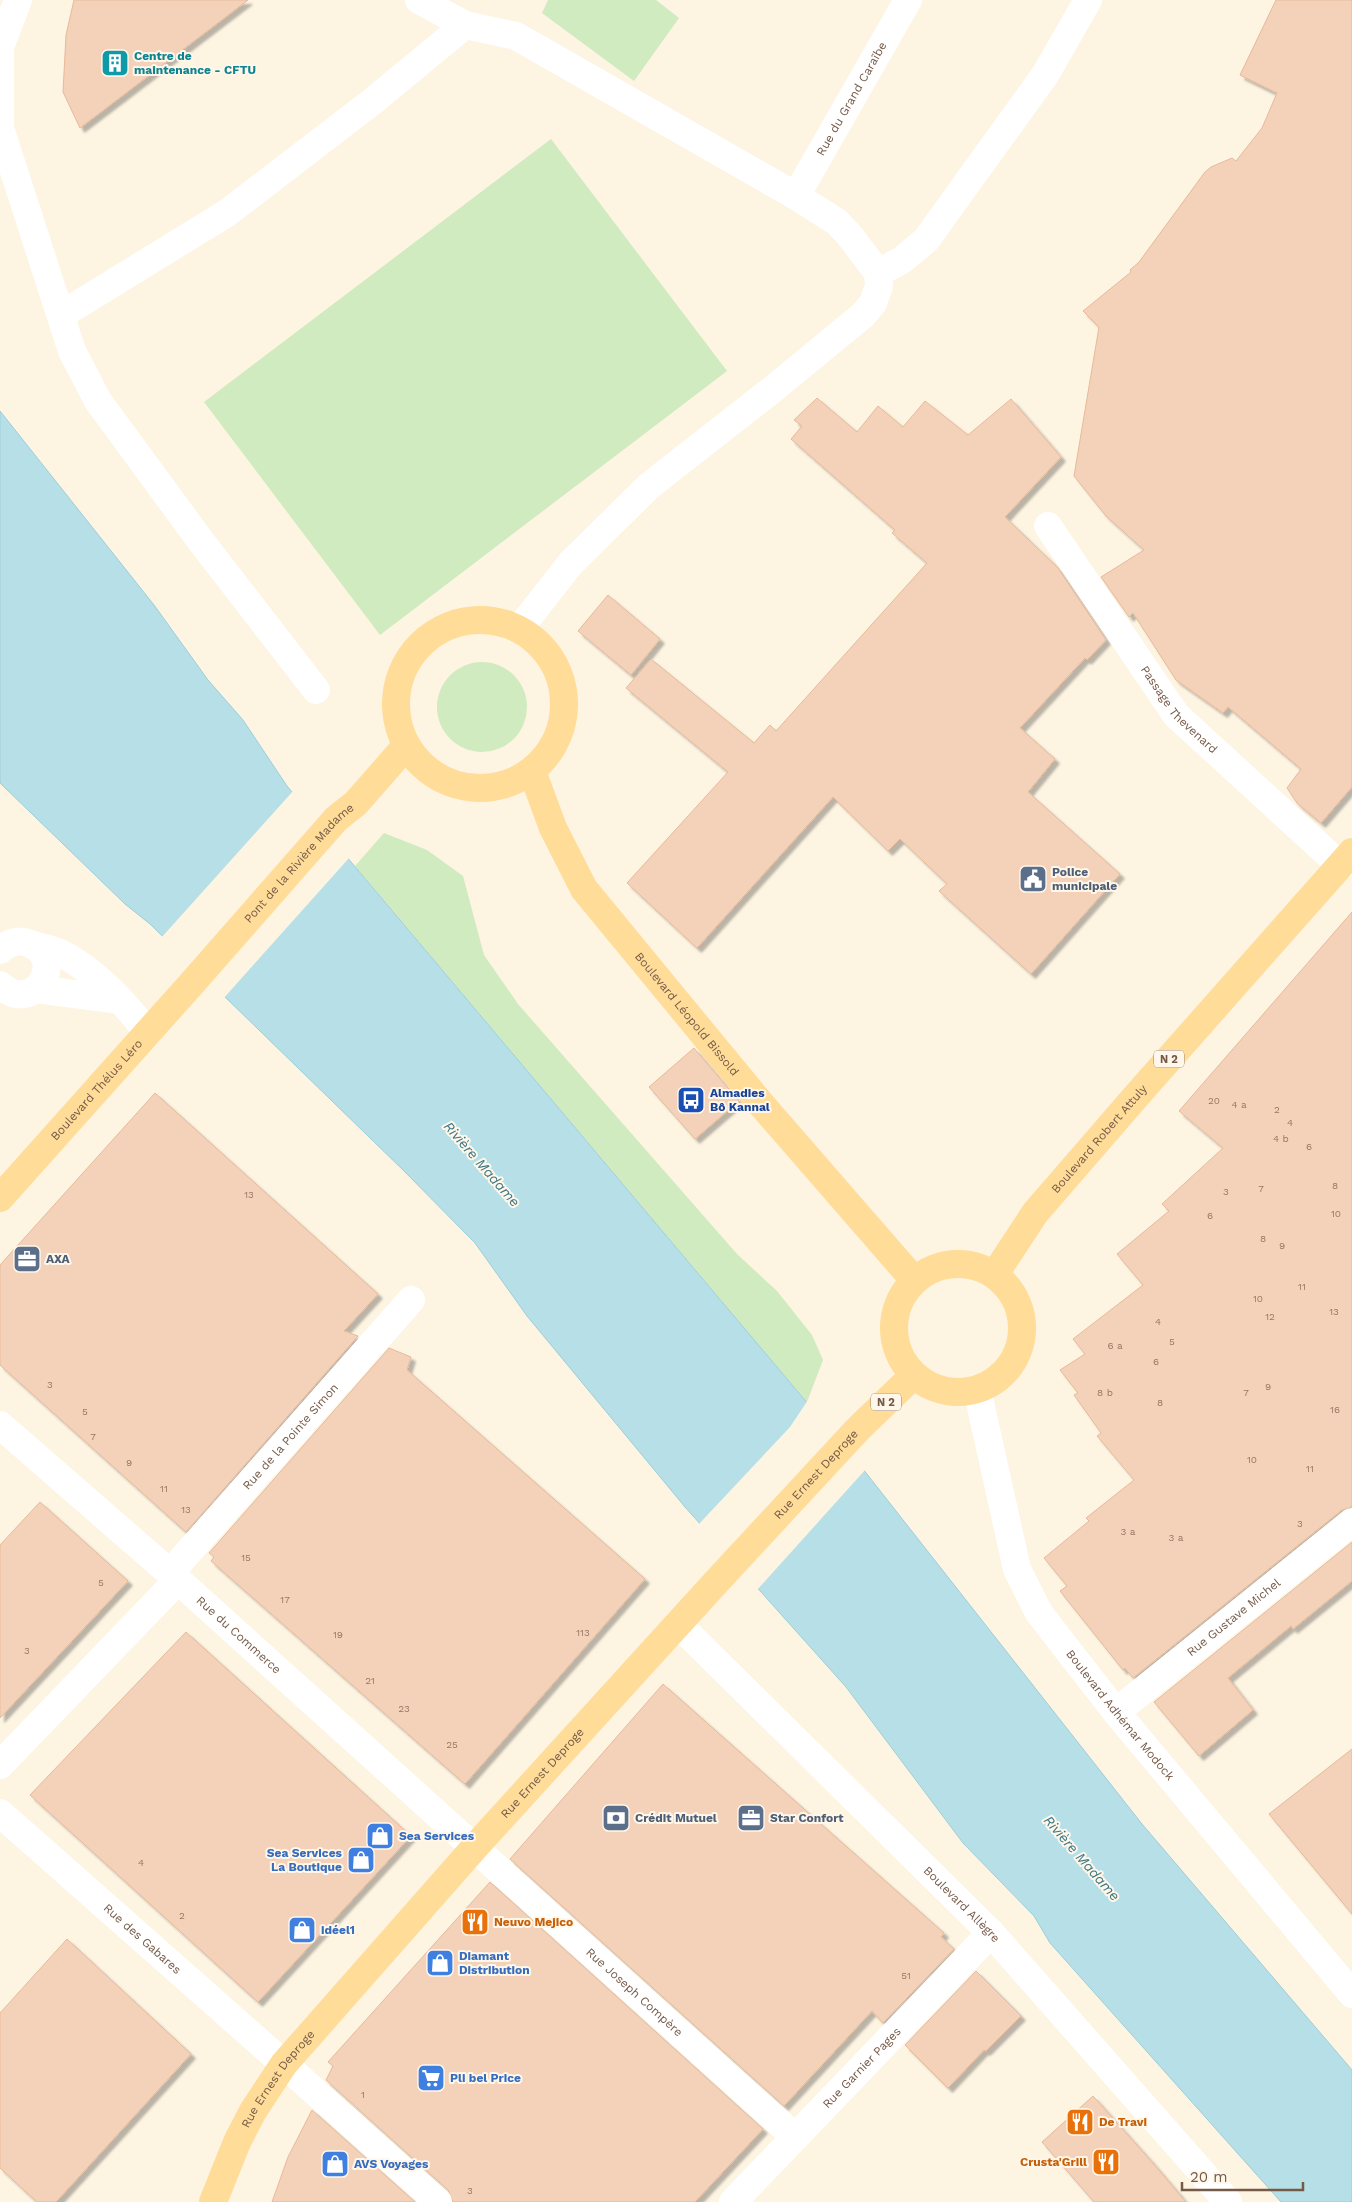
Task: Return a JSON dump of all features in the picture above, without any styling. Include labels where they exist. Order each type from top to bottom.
[{"type":"main road","points":[[468,620],[495,620],[520,628],[542,645],[558,667],[565,693],[563,722],[552,749],[532,771],[506,785],[477,788],[448,782],[423,767],[406,746],[397,720],[396,693],[404,667],[420,645],[442,628],[468,620]]},
{"type":"main road","name":"Pont de la Rivière Madame","points":[[193,982],[336,819],[356,803],[406,746]]},
{"type":"main road","name":"Boulevard Léopold Bissold","points":[[532,771],[553,828],[584,889],[761,1104],[914,1280]]},
{"type":"main road","name":"Boulevard Robert Attuly","points":[[995,1274],[1035,1213],[1346,859]]},
{"type":"main road","name":"Boulevard Thélus Léro","points":[[0,1198],[193,982]]},
{"type":"main road","points":[[962,1262],[979,1266],[995,1274],[1009,1288],[1019,1306],[1023,1326],[1020,1346],[1011,1365],[996,1380],[977,1389],[961,1392],[944,1391],[928,1385],[914,1375],[901,1358],[894,1338],[894,1317],[901,1297],[914,1280],[929,1270],[944,1264],[962,1262]]},
{"type":"main road","name":"Rue Ernest Deproge","points":[[213,2202],[237,2142],[253,2110],[284,2064],[475,1847],[718,1580],[858,1429],[914,1375]]},
{"type":"street","points":[[18,0],[0,47],[0,128],[72,351],[98,401],[200,540],[316,690]]},
{"type":"street","points":[[419,0],[466,25],[516,36],[796,196],[836,222],[850,236],[878,273],[879,286],[874,303],[863,316],[649,486],[570,564],[520,628]]},
{"type":"street","name":"Rue du Grand Caraïbe","points":[[796,196],[908,0]]},
{"type":"street","points":[[878,273],[902,260],[926,240],[1045,75],[1088,0]]},
{"type":"street","points":[[61,315],[227,213],[373,101],[466,25]]},
{"type":"street","name":"Passage Thevenard","points":[[1048,526],[1176,715],[1346,859]]},
{"type":"street","points":[[0,950],[16,941],[59,953],[83,967],[120,1000],[148,1033]]},
{"type":"street","points":[[34,945],[40,950],[47,966],[46,975],[36,989]]},
{"type":"street","points":[[0,985],[12,994],[20,995],[36,989],[120,1000]]},
{"type":"street","name":"Rue de la Pointe Simon","points":[[0,1765],[174,1576],[411,1300]]},
{"type":"street","name":"Boulevard Adhémar Modock","points":[[977,1389],[1017,1570],[1039,1613],[1116,1712],[1352,1994]]},
{"type":"street","name":"Rue du Commerce","points":[[0,1425],[174,1576],[475,1847]]},
{"type":"street","name":"Rue Gustave Michel","points":[[1116,1712],[1352,1522]]},
{"type":"street","name":"Boulevard Allègre","points":[[678,1624],[991,1933],[1228,2202]]},
{"type":"street","name":"Rue des Gabares","points":[[0,1813],[438,2202]]},
{"type":"street","name":"Rue Joseph Compère","points":[[475,1847],[794,2137]]},
{"type":"street","name":"Rue Garnier Pages","points":[[733,2202],[991,1933]]},
{"type":"green space","points":[[548,0],[656,0],[679,18],[634,81],[542,13]]},
{"type":"green space","points":[[551,139],[727,371],[380,635],[204,402]]},
{"type":"green space","points":[[473,662],[491,662],[507,669],[520,682],[527,698],[527,716],[520,732],[507,745],[491,752],[473,752],[457,745],[444,732],[437,716],[437,698],[444,682],[457,669]]},
{"type":"green space","points":[[384,833],[427,850],[463,876],[484,955],[518,1004],[737,1254],[777,1291],[812,1335],[823,1360],[807,1402],[355,866]]},
{"type":"water","name":"Rivière Madame","points":[[0,411],[154,605],[208,680],[243,720],[287,786],[863,1469],[1142,1824],[1352,2070],[1352,2202],[1281,2202],[1050,1943],[1034,1916],[963,1843],[846,1687],[685,1507],[527,1316],[475,1243],[404,1171],[150,924],[125,904],[0,783]]},
{"type":"pier","points":[[294,790],[350,857],[223,999],[161,938]]},
{"type":"pier","points":[[808,1400],[866,1469],[757,1590],[698,1525],[790,1427]]},
{"type":"building","name":"Centre de maintenance - CFTU","points":[[74,0],[248,0],[80,128],[63,92],[66,35]]},
{"type":"building","points":[[1276,0],[1352,0],[1352,787],[1321,823],[1297,803],[1287,788],[1301,769],[1228,707],[1223,713],[1176,680],[1133,613],[1129,617],[1101,577],[1144,550],[1106,516],[1074,476],[1099,327],[1083,311],[1131,272],[1130,270],[1139,262],[1205,172],[1211,167],[1232,158],[1236,161],[1262,128],[1277,93],[1240,75]]},
{"type":"building","points":[[817,398],[857,432],[878,406],[903,427],[925,401],[968,435],[1011,399],[1061,457],[1005,517],[1058,568],[1106,640],[1087,660],[1085,658],[1020,728],[1055,759],[1028,792],[1120,874],[1031,974],[939,891],[947,884],[900,839],[888,851],[833,797],[697,948],[627,883],[728,772],[626,688],[651,659],[754,743],[770,725],[776,731],[927,563],[892,533],[895,530],[791,439],[802,426],[794,420]]},
{"type":"building","points":[[608,595],[660,639],[631,675],[578,631]]},
{"type":"building","points":[[1352,912],[1352,1507],[1342,1510],[1133,1678],[1125,1668],[1123,1670],[1060,1591],[1067,1586],[1044,1558],[1089,1521],[1086,1518],[1134,1480],[1097,1436],[1101,1433],[1074,1395],[1078,1393],[1060,1370],[1085,1354],[1073,1339],[1143,1285],[1117,1254],[1169,1211],[1162,1204],[1223,1148],[1179,1111]]},
{"type":"building","points":[[694,1048],[739,1101],[695,1139],[649,1087]]},
{"type":"building","points":[[155,1093],[378,1294],[344,1331],[358,1336],[186,1532],[0,1365],[0,1265]]},
{"type":"building","points":[[389,1348],[411,1357],[407,1370],[645,1579],[465,1784],[211,1561],[214,1557],[209,1553]]},
{"type":"building","points":[[40,1502],[128,1581],[0,1718],[0,1545]]},
{"type":"building","points":[[1352,1542],[1352,1581],[1293,1629],[1291,1626],[1228,1678],[1253,1710],[1199,1756],[1154,1702]]},
{"type":"building","points":[[186,1632],[411,1836],[258,2002],[30,1795]]},
{"type":"building","points":[[663,1684],[944,1933],[941,1937],[954,1949],[883,2023],[872,2011],[784,2106],[510,1859]]},
{"type":"building","points":[[1352,1749],[1352,1914],[1269,1814]]},
{"type":"building","points":[[490,1882],[763,2129],[695,2202],[453,2202],[448,2190],[326,2080],[333,2066],[328,2062]]},
{"type":"building","points":[[67,1939],[191,2054],[56,2202],[37,2202],[0,2168],[0,2013]]},
{"type":"building","points":[[976,1971],[1021,2016],[986,2051],[984,2050],[948,2088],[905,2045]]},
{"type":"building","points":[[1093,2096],[1186,2202],[1094,2202],[1042,2142]]},
{"type":"building","name":"AVS Voyages","points":[[312,2110],[415,2202],[272,2202],[288,2157]]},
{"type":"place","name":"Centre de maintenance - CFTU","points":[[115,63]]},
{"type":"place","name":"Police municipale","points":[[1033,879]]},
{"type":"place","name":"Almadies Bô Kannal","points":[[691,1100]]},
{"type":"place","name":"AXA","points":[[27,1259]]},
{"type":"place","name":"Crédit Mutuel","points":[[616,1818]]},
{"type":"place","name":"Star Confort","points":[[751,1818]]},
{"type":"place","name":"Sea Services","points":[[380,1836]]},
{"type":"place","name":"Sea Services La Boutique","points":[[361,1860]]},
{"type":"place","name":"Neuvo Mejico","points":[[475,1922]]},
{"type":"place","name":"idéel1","points":[[302,1930]]},
{"type":"place","name":"Diamant Distribution","points":[[440,1963]]},
{"type":"place","name":"Pli bel Price","points":[[431,2078]]},
{"type":"place","name":"De Travi","points":[[1080,2122]]},
{"type":"place","name":"Crusta'Grill","points":[[1106,2162]]},
{"type":"place","name":"AVS Voyages","points":[[335,2164]]}]
